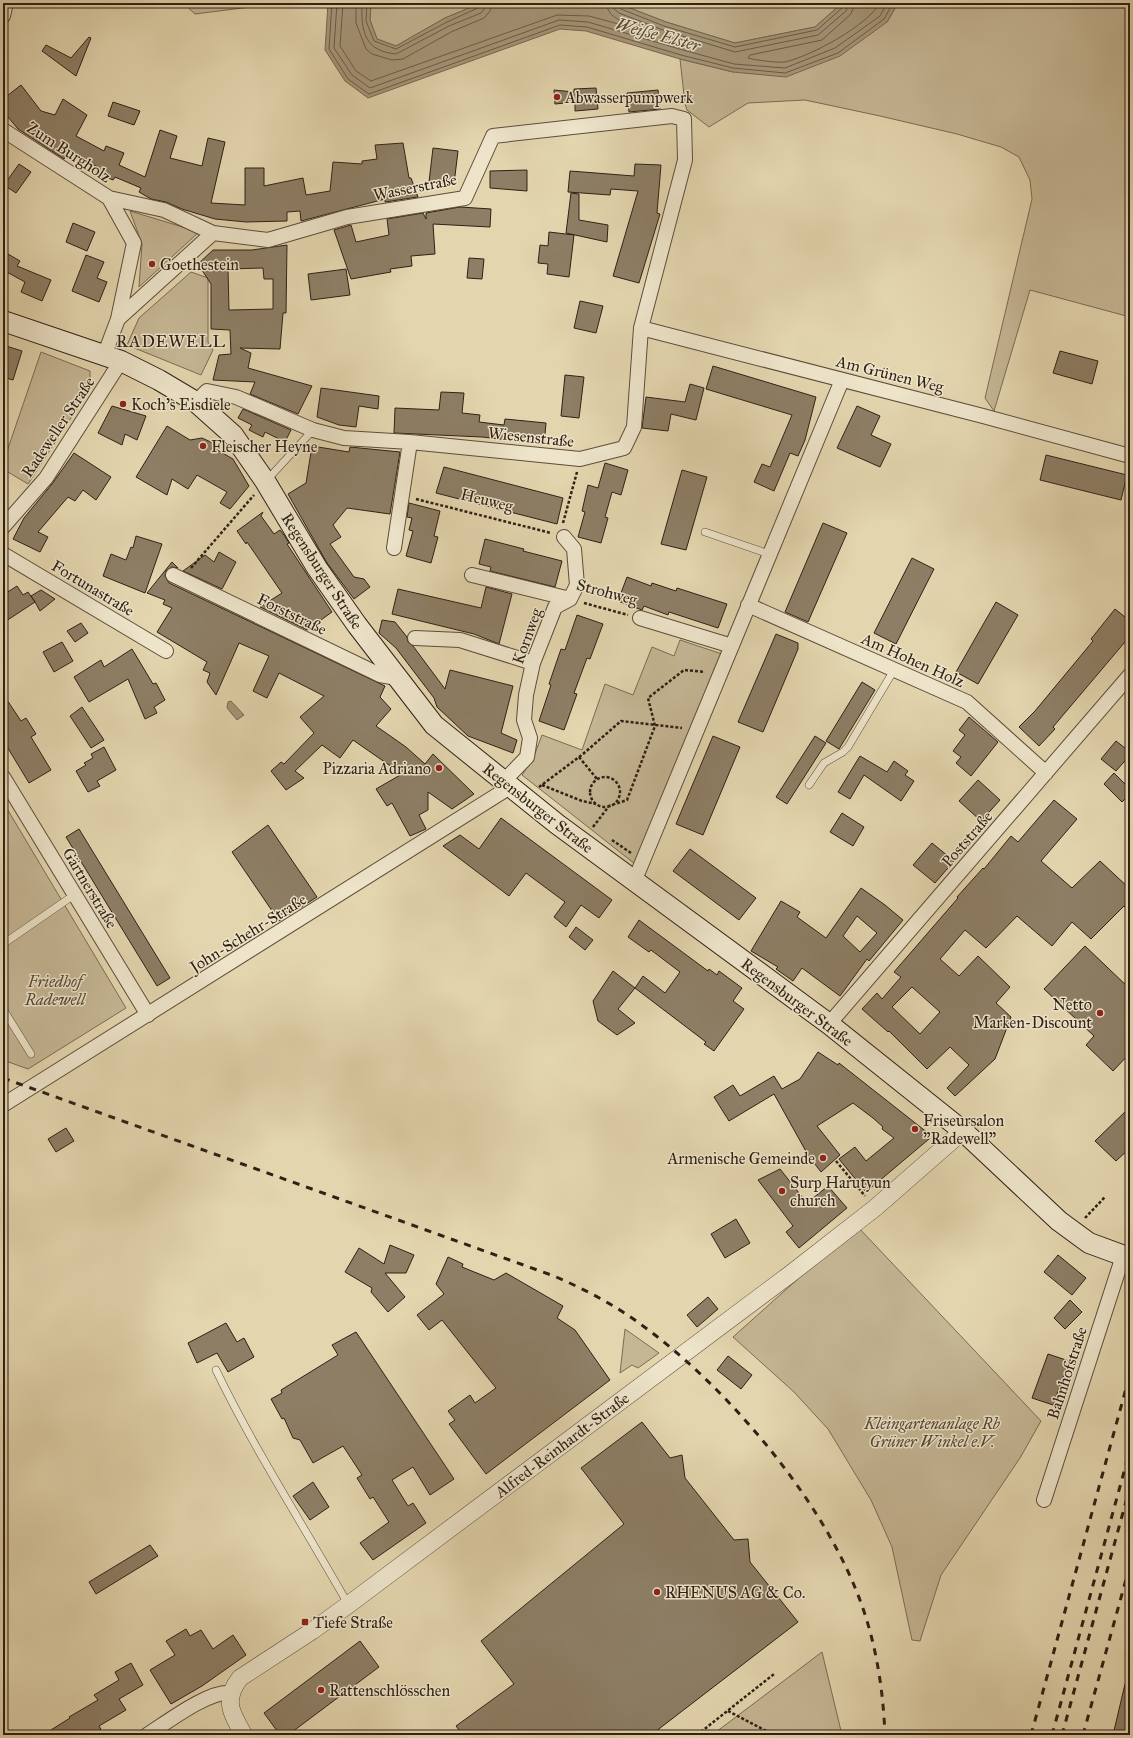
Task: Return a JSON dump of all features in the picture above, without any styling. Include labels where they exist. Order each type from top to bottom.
[{"type":"main road","name":"Regensburger Straße","points":[[3,321],[113,358],[159,380],[196,402],[233,435],[266,481],[317,568],[397,678],[434,725],[512,789],[634,882],[829,1024],[963,1131],[1059,1221],[1089,1243],[1126,1257]]},
{"type":"street","points":[[3,16],[6,3]]},
{"type":"street","name":"Wasserstraße","points":[[213,233],[268,240],[347,217],[465,198],[493,136],[672,116],[684,119],[686,160],[641,328]]},
{"type":"street","name":"Zum Burgholz","points":[[3,130],[109,198],[134,243],[118,319]]},
{"type":"street","points":[[109,198],[164,210],[213,233],[118,319],[113,358]]},
{"type":"street","name":"Am Grünen Weg","points":[[641,328],[984,416],[1130,456]]},
{"type":"street","name":"Wiesenstraße","points":[[196,402],[207,391],[236,398],[313,430],[344,438],[410,442],[580,459],[624,448],[634,427],[641,328]]},
{"type":"street","name":"Radeweller Straße","points":[[3,527],[46,478],[113,358]]},
{"type":"street","points":[[634,882],[842,380]]},
{"type":"street","points":[[394,548],[410,442]]},
{"type":"street","points":[[564,537],[574,549],[577,586],[570,599]]},
{"type":"street","name":"Fortunastraße","points":[[3,554],[166,651]]},
{"type":"street","name":"Strohweg","points":[[472,574],[570,599]]},
{"type":"street","name":"Forststraße","points":[[177,577],[380,675],[397,678]]},
{"type":"street","name":"Kornweg","points":[[512,789],[527,757],[530,738],[524,720],[526,695],[533,663],[555,607],[570,599]]},
{"type":"street","name":"Am Hohen Holz","points":[[748,605],[967,702],[1046,773]]},
{"type":"street","name":"Strohweg","points":[[640,618],[732,646]]},
{"type":"street","points":[[415,638],[460,640],[533,663]]},
{"type":"street","name":"Poststraße","points":[[829,1024],[1130,675]]},
{"type":"street","name":"Gärtnerstraße","points":[[3,777],[148,1015]]},
{"type":"street","name":"John-Schehr-Straße","points":[[3,1106],[512,789]]},
{"type":"street","name":"Alfred-Reinhardt-Straße","points":[[231,1693],[240,1678],[312,1631],[348,1605],[681,1357],[875,1208],[963,1131]]},
{"type":"street","name":"Bahnhofstraße","points":[[1044,1500],[1126,1257]]},
{"type":"street","points":[[147,1735],[209,1697],[224,1692],[231,1693],[230,1701],[234,1715],[244,1735]]},
{"type":"lane","points":[[266,481],[313,430]]},
{"type":"lane","points":[[705,532],[769,554]]},
{"type":"lane","points":[[809,785],[824,763],[843,752],[848,747],[894,670]]},
{"type":"lane","points":[[3,944],[74,895]]},
{"type":"lane","points":[[3,1009],[31,1054]]},
{"type":"lane","points":[[216,1370],[233,1405],[348,1605]]},
{"type":"path","points":[[564,537],[563,522],[580,459]]},
{"type":"path","points":[[177,577],[266,481]]},
{"type":"path","name":"Heuweg","points":[[402,495],[564,537]]},
{"type":"path","name":"Strohweg","points":[[570,599],[640,618]]},
{"type":"path","points":[[512,789],[542,785],[601,806],[609,806],[627,800],[655,726],[648,698],[684,670],[721,673]]},
{"type":"path","points":[[542,785],[579,757],[621,721],[655,726],[698,729]]},
{"type":"path","points":[[579,757],[597,779]]},
{"type":"path","points":[[596,804],[590,795],[590,788],[597,779],[606,777],[615,781],[619,788],[618,799],[609,806],[592,827],[598,831]]},
{"type":"path","points":[[611,840],[643,861]]},
{"type":"path","points":[[836,1161],[875,1208]]},
{"type":"path","points":[[1085,1218],[1105,1197]]},
{"type":"path","points":[[697,1735],[774,1674]]},
{"type":"path","points":[[728,1711],[774,1735]]},
{"type":"green space","points":[[183,3],[282,3],[195,14]]},
{"type":"green space","points":[[371,3],[481,3],[445,18],[396,46],[377,39],[370,20]]},
{"type":"green space","points":[[617,3],[842,3],[815,27],[735,43],[666,22]]},
{"type":"green space","points":[[898,3],[1130,3],[1130,317],[1030,290],[994,411],[985,398],[1032,199],[1030,180],[1019,157],[1001,147],[957,134],[805,100],[748,103],[709,127],[687,110],[685,104],[680,59],[733,72],[887,22]]},
{"type":"green space","points":[[130,211],[199,232],[139,287],[142,244]]},
{"type":"green space","points":[[191,272],[208,278],[208,342],[213,350],[201,375],[127,345],[139,318]]},
{"type":"green space","points":[[41,352],[90,371],[90,385],[86,395],[28,484],[3,469],[3,463]]},
{"type":"green space","points":[[680,640],[722,654],[635,864],[522,775],[533,759],[542,735],[582,750],[605,684],[633,695],[652,647],[674,656]]},
{"type":"green space","name":"Friedhof Radewell","points":[[3,802],[126,1008],[28,1069],[3,1060]]},
{"type":"green space","name":"Kleingartenanlage Rb Grüner Winkel e.V.","points":[[857,1226],[1041,1421],[1020,1458],[941,1575],[920,1641],[912,1640],[892,1547],[871,1500],[828,1429],[794,1392],[733,1337]]},
{"type":"green space","points":[[625,1329],[659,1353],[638,1368],[632,1365],[620,1373]]},
{"type":"green space","points":[[822,1652],[842,1735],[712,1735]]},
{"type":"water","name":"Weiße Elster","points":[[328,3],[371,3],[370,20],[377,39],[396,46],[445,18],[481,3],[617,3],[666,22],[735,43],[815,27],[842,3],[898,3],[887,22],[840,56],[786,77],[733,72],[680,59],[586,31],[560,29],[368,98],[345,81],[325,50]]},
{"type":"water","points":[[231,701],[244,715],[237,720],[227,708],[228,702]]},
{"type":"building","points":[[89,37],[91,38],[76,76],[42,51],[46,45],[71,58]]},
{"type":"building","points":[[21,85],[41,111],[55,115],[63,99],[87,115],[76,136],[104,151],[106,146],[124,153],[119,165],[145,177],[160,130],[177,136],[170,158],[202,166],[208,138],[225,142],[211,203],[245,205],[245,168],[264,168],[264,186],[303,178],[306,195],[330,191],[333,162],[362,164],[362,161],[377,159],[375,145],[403,143],[409,178],[411,178],[418,197],[385,202],[385,199],[301,221],[300,211],[287,212],[287,221],[246,222],[215,219],[182,209],[166,202],[151,199],[139,192],[141,188],[115,177],[113,180],[96,173],[98,167],[68,152],[64,159],[18,129],[3,111],[3,99]]},
{"type":"building","points":[[596,88],[598,109],[575,111],[575,102],[555,104],[554,90],[574,92],[574,89]]},
{"type":"building","points":[[658,90],[660,109],[629,112],[627,93]]},
{"type":"building","points":[[113,102],[140,111],[134,125],[108,116]]},
{"type":"building","points":[[433,148],[458,151],[454,184],[429,182]]},
{"type":"building","points":[[19,164],[31,172],[16,193],[4,185]]},
{"type":"building","points":[[635,164],[661,165],[657,213],[660,214],[639,283],[613,276],[638,191],[611,189],[610,195],[568,192],[570,171],[634,176]]},
{"type":"building","points":[[527,170],[527,191],[490,188],[490,171]]},
{"type":"building","points":[[571,193],[579,194],[579,220],[608,225],[607,242],[566,233]]},
{"type":"building","points":[[460,207],[491,209],[490,227],[433,224],[435,254],[411,256],[412,266],[390,269],[391,272],[351,279],[334,230],[351,225],[356,242],[389,235],[387,219],[423,213],[426,219],[426,213]]},
{"type":"building","points":[[73,223],[95,232],[87,251],[66,242]]},
{"type":"building","points":[[549,232],[574,235],[569,277],[547,274],[548,264],[538,263],[540,245],[548,246]]},
{"type":"building","points":[[287,245],[286,313],[283,313],[280,349],[240,348],[251,353],[248,368],[312,386],[298,414],[250,394],[255,382],[213,380],[219,355],[231,354],[230,330],[211,329],[211,284],[198,264],[213,250],[252,250]],"holes":[[[263,268],[264,279],[273,279],[273,309],[229,310],[228,269]]]},
{"type":"building","points":[[8,254],[20,261],[17,266],[51,280],[42,301],[21,292],[25,282],[3,270],[3,262]]},
{"type":"building","points":[[86,255],[104,262],[97,278],[107,282],[99,302],[72,291]]},
{"type":"building","points":[[469,258],[484,259],[482,279],[467,278]]},
{"type":"building","points":[[346,269],[350,295],[311,300],[308,274]]},
{"type":"building","points":[[580,301],[603,306],[596,333],[574,328]]},
{"type":"building","points":[[3,345],[22,351],[13,380],[3,377]]},
{"type":"building","points":[[1060,351],[1098,361],[1092,384],[1053,373]]},
{"type":"building","points":[[713,366],[816,397],[805,440],[798,456],[790,453],[774,491],[754,482],[762,464],[770,467],[792,415],[706,389]]},
{"type":"building","points":[[565,375],[584,377],[579,418],[561,416]]},
{"type":"building","points":[[690,384],[704,388],[696,420],[671,414],[668,431],[642,428],[646,397],[685,402]]},
{"type":"building","points":[[321,388],[379,396],[378,409],[359,406],[356,427],[339,425],[317,417]]},
{"type":"building","points":[[441,392],[464,393],[462,413],[480,415],[479,422],[504,425],[505,419],[546,423],[544,444],[482,437],[394,433],[395,408],[439,410]]},
{"type":"building","points":[[112,406],[146,416],[137,440],[125,434],[122,445],[98,433]]},
{"type":"building","points":[[857,406],[880,416],[871,435],[891,444],[880,467],[837,448]]},
{"type":"building","points":[[243,409],[291,430],[285,442],[265,432],[263,437],[249,430],[252,425],[238,418]]},
{"type":"building","points":[[167,426],[190,440],[202,438],[213,443],[214,448],[233,459],[249,486],[230,509],[220,503],[227,492],[197,475],[188,489],[172,479],[167,495],[136,477]]},
{"type":"building","points":[[312,446],[349,452],[350,447],[400,452],[390,514],[347,508],[333,525],[341,537],[330,544],[354,577],[364,579],[370,587],[354,599],[327,563],[288,494],[306,483]]},
{"type":"building","points":[[74,453],[111,477],[96,500],[83,490],[75,501],[68,497],[38,532],[48,537],[40,552],[13,539],[24,518],[52,484]]},
{"type":"building","points":[[1046,455],[1127,475],[1121,500],[1040,480]]},
{"type":"building","points":[[605,463],[628,470],[621,495],[612,492],[605,517],[608,518],[601,543],[578,537],[585,512],[582,511],[588,485],[598,488]]},
{"type":"building","points":[[444,467],[563,498],[557,524],[436,493]]},
{"type":"building","points":[[682,470],[707,477],[686,550],[661,544]]},
{"type":"building","points":[[409,503],[440,511],[434,536],[438,537],[431,563],[406,556],[413,531],[409,530],[412,518],[407,517]]},
{"type":"building","points":[[263,512],[261,516],[274,534],[280,530],[284,535],[289,543],[287,544],[332,612],[307,630],[260,607],[282,593],[247,542],[246,544],[237,531]]},
{"type":"building","points":[[823,523],[847,533],[808,622],[785,612]]},
{"type":"building","points":[[136,536],[162,544],[145,593],[103,576],[111,554],[126,560],[131,547],[133,548]]},
{"type":"building","points":[[485,539],[562,561],[555,587],[490,571],[491,567],[479,564]]},
{"type":"building","points":[[219,552],[236,562],[222,589],[183,571],[205,555],[214,562]]},
{"type":"building","points":[[912,558],[934,569],[896,644],[874,633]]},
{"type":"building","points":[[172,562],[178,568],[172,567],[166,571],[165,576],[169,583],[385,686],[380,697],[391,709],[376,726],[406,747],[425,764],[433,754],[474,794],[452,809],[428,792],[428,810],[419,815],[426,829],[410,836],[392,803],[387,806],[376,789],[402,774],[353,740],[340,758],[322,745],[295,771],[304,778],[286,790],[271,771],[281,762],[284,764],[314,733],[300,717],[324,696],[279,673],[267,698],[253,691],[269,656],[239,643],[216,695],[207,682],[210,673],[203,670],[207,662],[157,632],[172,608],[163,604],[165,600],[147,593]]},
{"type":"building","points":[[627,577],[651,586],[652,583],[676,591],[677,588],[727,604],[718,628],[669,612],[668,615],[644,606],[642,610],[618,601]]},
{"type":"building","points":[[17,586],[23,595],[28,592],[35,602],[3,623],[3,595]]},
{"type":"building","points":[[486,587],[512,594],[499,644],[474,634],[392,614],[398,589],[481,608]]},
{"type":"building","points":[[41,590],[55,599],[40,611],[31,596]]},
{"type":"building","points":[[996,602],[1018,615],[978,684],[956,672]]},
{"type":"building","points":[[1115,609],[1130,621],[1130,636],[1053,727],[1055,729],[1039,746],[1019,727],[1035,711],[1093,641],[1091,639]]},
{"type":"building","points":[[577,615],[603,624],[590,659],[587,658],[574,693],[577,694],[564,730],[539,721],[551,685],[549,684],[561,649],[565,650]]},
{"type":"building","points":[[382,620],[395,622],[407,637],[408,642],[413,646],[445,689],[450,670],[513,686],[501,733],[517,740],[513,753],[468,736],[437,707],[434,698],[396,648],[379,633]]},
{"type":"building","points":[[81,623],[88,633],[75,642],[67,631]]},
{"type":"building","points":[[776,634],[798,643],[798,649],[763,732],[738,722]]},
{"type":"building","points":[[62,642],[73,661],[54,672],[43,652]]},
{"type":"building","points":[[132,649],[153,684],[156,683],[165,700],[154,707],[157,713],[145,719],[128,679],[89,702],[74,677],[101,660],[104,667]]},
{"type":"building","points":[[862,682],[875,690],[839,749],[826,741]]},
{"type":"building","points":[[3,694],[21,721],[26,718],[36,734],[31,737],[51,770],[29,783],[3,740]]},
{"type":"building","points":[[82,707],[104,740],[91,748],[70,716]]},
{"type":"building","points":[[969,717],[998,742],[971,776],[956,763],[961,757],[953,751],[965,735],[959,730]]},
{"type":"building","points":[[713,736],[740,747],[703,835],[676,824]]},
{"type":"building","points":[[815,736],[826,743],[787,804],[776,797]]},
{"type":"building","points":[[1116,741],[1130,752],[1130,755],[1116,771],[1101,759]]},
{"type":"building","points":[[104,747],[116,770],[97,781],[100,786],[88,792],[76,771],[86,765],[84,763],[93,758],[91,754]]},
{"type":"building","points":[[860,756],[887,772],[894,761],[908,771],[905,775],[914,781],[901,801],[864,775],[850,799],[838,792]]},
{"type":"building","points":[[1114,773],[1130,789],[1130,794],[1122,802],[1104,784]]},
{"type":"building","points":[[978,780],[1000,800],[981,821],[959,801]]},
{"type":"building","points":[[1054,800],[1077,819],[1041,861],[1072,888],[1100,861],[1130,889],[1130,912],[1124,906],[1091,939],[1072,922],[1052,946],[1017,916],[986,948],[965,930],[940,959],[959,976],[978,956],[1010,987],[996,1003],[1011,1017],[995,1059],[955,1096],[947,1088],[969,1065],[950,1047],[927,1069],[889,1031],[888,1032],[862,1009],[877,993],[882,999],[901,977],[894,972],[1011,836],[1018,842]],"holes":[[[912,987],[940,1012],[920,1034],[892,1007]]]},
{"type":"building","points":[[842,813],[864,827],[853,846],[830,832]]},
{"type":"building","points":[[501,818],[612,900],[599,918],[581,905],[566,927],[554,917],[565,902],[526,873],[509,896],[443,846],[460,835],[479,849]]},
{"type":"building","points":[[268,825],[317,897],[279,921],[232,852]]},
{"type":"building","points":[[79,829],[170,978],[157,986],[66,837]]},
{"type":"building","points":[[932,843],[954,861],[935,883],[913,865]]},
{"type":"building","points":[[690,849],[756,898],[739,920],[673,871]]},
{"type":"building","points":[[861,888],[903,920],[869,961],[867,959],[840,996],[802,968],[793,981],[776,969],[778,967],[751,951],[781,901],[800,912],[797,917],[826,938]],"holes":[[[857,916],[877,933],[860,952],[843,936]]]},
{"type":"building","points":[[639,920],[708,971],[709,969],[717,975],[719,971],[742,988],[733,1001],[744,1009],[714,1051],[704,1044],[706,1042],[635,988],[643,976],[665,993],[680,972],[651,950],[649,952],[628,937]]},
{"type":"building","points":[[576,927],[593,940],[585,950],[569,937]]},
{"type":"building","name":"Netto Marken-Discount","points":[[1085,946],[1130,989],[1130,1053],[1113,1071],[1086,1045],[1094,1036],[1044,989]]},
{"type":"building","points":[[613,971],[635,988],[618,1009],[635,1023],[617,1035],[598,1021],[593,1001]]},
{"type":"building","points":[[818,1052],[838,1065],[839,1063],[928,1133],[929,1139],[866,1192],[839,1159],[855,1147],[866,1161],[894,1138],[882,1129],[883,1127],[873,1118],[853,1103],[817,1126],[840,1155],[821,1172],[808,1155],[774,1094],[729,1121],[714,1097],[733,1085],[740,1096],[774,1076],[782,1089],[800,1079]]},
{"type":"building","points":[[1130,1107],[1130,1148],[1116,1161],[1095,1141]]},
{"type":"building","points":[[66,1128],[74,1141],[56,1152],[48,1139]]},
{"type":"building","points":[[780,1169],[807,1203],[828,1186],[847,1208],[799,1248],[786,1232],[793,1226],[758,1180]]},
{"type":"building","points":[[736,1219],[750,1243],[725,1258],[711,1234]]},
{"type":"building","points":[[390,1245],[414,1255],[406,1273],[385,1273],[405,1297],[388,1312],[371,1292],[372,1288],[345,1272],[359,1248],[384,1264]]},
{"type":"building","points":[[1058,1255],[1086,1278],[1072,1295],[1044,1272]]},
{"type":"building","points":[[448,1257],[463,1264],[462,1267],[494,1280],[506,1273],[563,1306],[557,1318],[575,1330],[610,1380],[486,1474],[449,1424],[455,1420],[448,1411],[470,1395],[475,1403],[496,1388],[442,1320],[429,1330],[417,1315],[444,1294],[436,1284]]},
{"type":"building","points":[[708,1297],[718,1309],[697,1327],[687,1315]]},
{"type":"building","points":[[1070,1300],[1082,1312],[1065,1329],[1054,1318]]},
{"type":"building","points":[[226,1323],[237,1342],[244,1338],[254,1357],[228,1372],[217,1353],[197,1363],[188,1343]]},
{"type":"building","points":[[356,1332],[454,1479],[430,1495],[413,1467],[392,1480],[408,1506],[413,1503],[426,1523],[373,1560],[360,1543],[389,1522],[373,1497],[370,1499],[357,1478],[362,1475],[343,1446],[313,1463],[300,1440],[293,1438],[284,1418],[282,1419],[271,1399],[282,1393],[281,1390],[338,1355],[332,1345]]},
{"type":"building","points":[[1048,1354],[1069,1361],[1053,1405],[1032,1398]]},
{"type":"building","points":[[728,1356],[752,1375],[741,1389],[717,1370]]},
{"type":"building","name":"RHENUS AG & Co.","points":[[642,1422],[670,1458],[682,1455],[685,1478],[734,1540],[748,1539],[750,1562],[798,1622],[651,1735],[463,1735],[456,1726],[514,1684],[481,1641],[624,1524],[581,1468]]},
{"type":"building","points":[[313,1482],[329,1507],[310,1520],[293,1496]]},
{"type":"building","points":[[150,1545],[158,1556],[96,1594],[89,1582]]},
{"type":"building","points":[[186,1629],[190,1636],[201,1630],[213,1649],[233,1635],[246,1655],[202,1686],[171,1704],[150,1670],[175,1655],[166,1641]]},
{"type":"building","name":"Rattenschlösschen","points":[[360,1641],[379,1667],[288,1735],[280,1735],[264,1713]]},
{"type":"building","points":[[131,1663],[143,1685],[119,1699],[126,1710],[99,1726],[101,1729],[91,1735],[43,1735],[70,1718],[69,1717],[98,1700],[94,1695],[119,1680],[115,1672]]},
{"type":"building","points":[[1125,1684],[1130,1685],[1130,1735],[1113,1735]]},
{"type":"railway","points":[[3,1078],[554,1276],[598,1297],[639,1323],[671,1348],[735,1409],[765,1443],[793,1479],[818,1516],[839,1553],[863,1607],[877,1661],[885,1735]]},
{"type":"railway","points":[[1031,1735],[1130,1374]]},
{"type":"railway","points":[[1052,1735],[1130,1450]]},
{"type":"railway","points":[[1062,1735],[1130,1487]]},
{"type":"railway","points":[[1083,1735],[1130,1565]]},
{"type":"place","name":"Abwasserpumpwerk","points":[[557,97]]},
{"type":"place","name":"Goethestein","points":[[152,264]]},
{"type":"place","name":"Koch's Eisdiele","points":[[123,404]]},
{"type":"place","name":"Fleischer Heyne","points":[[203,446]]},
{"type":"place","name":"Pizzaria Adriano","points":[[439,768]]},
{"type":"place","name":"Netto Marken-Discount","points":[[1100,1013]]},
{"type":"place","name":"Friseursalon \"Radewell\"","points":[[915,1129]]},
{"type":"place","name":"Armenische Gemeinde","points":[[823,1158]]},
{"type":"place","name":"Surp Harutyun church","points":[[782,1191]]},
{"type":"place","name":"RHENUS AG & Co.","points":[[657,1592]]},
{"type":"place","name":"Tiefe Straße","points":[[305,1622]]},
{"type":"place","name":"Rattenschlösschen","points":[[321,1690]]},
{"type":"district","name":"RADEWELL","points":[[171,341]]}]
